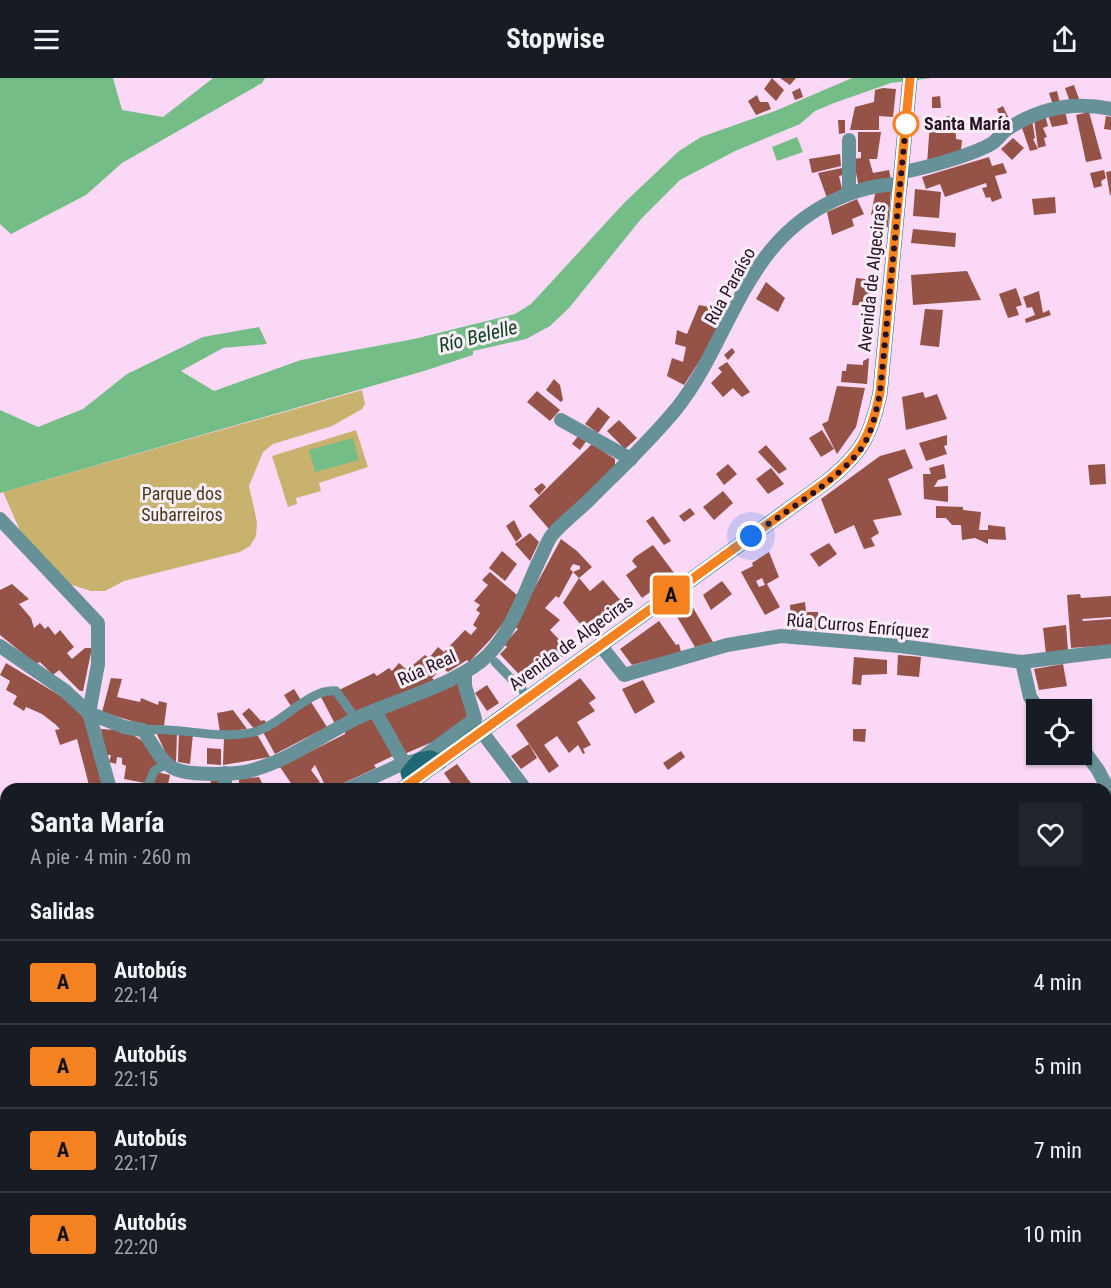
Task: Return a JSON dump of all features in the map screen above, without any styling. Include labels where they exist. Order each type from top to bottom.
[{"type":"main road","name":"Avenida de Algeciras","points":[[407,783],[416,765],[440,762],[478,726],[530,698],[826,482],[855,457],[872,427],[880,393],[902,178],[909,84]]},
{"type":"street","name":"Rúa Paraíso","points":[[631,459],[650,441],[680,404],[720,341],[736,306],[767,254],[797,224],[849,192],[882,185],[992,143],[1007,129],[1034,115],[1064,105],[1091,104],[1111,108]]},
{"type":"street","points":[[849,140],[849,192]]},
{"type":"street","points":[[561,420],[631,459]]},
{"type":"street","name":"Rúa Real","points":[[166,764],[181,771],[225,773],[247,771],[275,762],[306,748],[356,719],[465,673],[488,655],[504,633],[551,536],[631,459]]},
{"type":"street","points":[[0,519],[98,623],[98,664],[89,713],[108,783]]},
{"type":"street","name":"Rúa Curros Enríquez","points":[[601,646],[624,675],[727,645],[781,636],[900,646],[1022,662]]},
{"type":"street","points":[[0,646],[64,690],[89,713],[124,727],[143,730],[163,728],[219,734],[253,733],[319,694],[332,690],[336,691],[356,719]]},
{"type":"street","points":[[1031,699],[1022,662],[1111,651]]},
{"type":"street","points":[[495,662],[530,698]]},
{"type":"street","points":[[465,673],[465,686],[478,726],[521,783]]},
{"type":"street","points":[[375,711],[416,765]]},
{"type":"street","points":[[365,783],[416,765],[478,726]]},
{"type":"street","points":[[143,730],[166,764],[154,771],[149,783]]},
{"type":"street","points":[[1092,762],[1105,783]]},
{"type":"street","points":[[225,773],[225,783]]},
{"type":"green space","name":"Parque dos Subarreiros","points":[[362,390],[365,404],[362,409],[332,426],[273,444],[263,452],[249,486],[257,522],[256,536],[250,546],[240,552],[124,581],[105,591],[91,591],[66,583],[22,535],[3,492]]},
{"type":"green space","points":[[356,430],[368,467],[319,483],[321,491],[296,498],[297,504],[288,507],[272,456]]},
{"type":"water","points":[[0,78],[113,78],[122,110],[163,117],[213,78],[265,78],[262,83],[122,163],[86,195],[11,234],[0,224]]},
{"type":"water","name":"Río Belelle","points":[[852,78],[932,78],[891,83],[834,103],[815,111],[800,124],[735,151],[680,180],[641,219],[569,308],[550,326],[526,339],[473,351],[473,355],[424,371],[0,493],[0,410],[38,427],[83,409],[127,374],[203,337],[259,327],[267,344],[223,348],[181,371],[214,391],[301,360],[414,339],[515,314],[531,304],[625,202],[679,151],[701,137],[775,111]]},
{"type":"water","points":[[797,137],[803,152],[777,161],[772,147]]},
{"type":"water","points":[[353,438],[359,460],[315,472],[309,450]]},
{"type":"building","points":[[772,78],[784,90],[776,101],[764,89]]},
{"type":"building","points":[[780,78],[796,78],[790,85]]},
{"type":"building","points":[[1074,85],[1079,99],[1070,102],[1065,88]]},
{"type":"building","points":[[800,88],[803,97],[795,100],[792,92]]},
{"type":"building","points":[[896,89],[893,117],[879,116],[879,130],[850,130],[855,107],[874,102],[875,90]]},
{"type":"building","points":[[1057,91],[1060,103],[1053,105],[1049,93]]},
{"type":"building","points":[[757,95],[760,102],[768,102],[771,109],[756,115],[748,101]]},
{"type":"building","points":[[940,96],[941,108],[932,108],[932,97]]},
{"type":"building","points":[[1003,106],[1011,123],[1004,127],[997,109]]},
{"type":"building","points":[[1065,111],[1068,124],[1052,127],[1048,115]]},
{"type":"building","points":[[1089,112],[1102,159],[1086,162],[1076,115]]},
{"type":"building","points":[[955,114],[956,139],[962,140],[961,150],[927,164],[930,122]]},
{"type":"building","points":[[1045,115],[1048,126],[1043,128],[1047,137],[1044,138],[1046,146],[1038,148],[1034,119]]},
{"type":"building","points":[[1106,116],[1111,117],[1111,130],[1104,129]]},
{"type":"building","points":[[838,120],[845,120],[845,133],[839,134]]},
{"type":"building","points":[[1032,120],[1035,138],[1033,139],[1038,149],[1030,151],[1021,125]]},
{"type":"building","points":[[858,132],[881,132],[877,159],[869,159],[873,173],[889,170],[891,180],[859,187],[853,159],[861,158],[861,152],[858,152]]},
{"type":"building","points":[[1013,138],[1024,148],[1012,160],[1001,149]]},
{"type":"building","points":[[840,154],[841,166],[812,173],[809,159]]},
{"type":"building","points":[[989,157],[992,166],[1003,163],[1007,173],[995,176],[1002,198],[992,202],[990,197],[986,198],[982,188],[987,187],[986,183],[945,197],[940,184],[926,189],[922,177]]},
{"type":"building","points":[[842,168],[843,175],[839,176],[842,189],[827,198],[818,173]]},
{"type":"building","points":[[1104,170],[1106,178],[1101,181],[1102,186],[1094,188],[1090,173]]},
{"type":"building","points":[[1111,171],[1111,195],[1110,195],[1106,172]]},
{"type":"building","points":[[876,189],[891,191],[888,227],[879,229],[880,214],[871,215]]},
{"type":"building","points":[[915,189],[941,192],[939,218],[913,216]]},
{"type":"building","points":[[1055,197],[1056,213],[1034,215],[1032,199]]},
{"type":"building","points":[[857,199],[864,214],[852,219],[854,226],[832,235],[827,212]]},
{"type":"building","points":[[913,229],[956,233],[955,247],[911,243]]},
{"type":"building","points":[[967,271],[981,300],[913,305],[911,275]]},
{"type":"building","points":[[856,278],[875,280],[872,306],[852,305]]},
{"type":"building","points":[[766,282],[785,298],[778,312],[756,299]]},
{"type":"building","points":[[1016,288],[1022,305],[1016,307],[1019,315],[1008,318],[999,294]]},
{"type":"building","points":[[1039,291],[1043,313],[1049,310],[1051,315],[1026,323],[1025,319],[1035,315],[1032,307],[1027,308],[1023,297]]},
{"type":"building","points":[[699,305],[714,308],[711,316],[722,326],[684,385],[667,376],[672,358],[683,362],[686,347],[675,344],[677,330],[687,334]]},
{"type":"building","points":[[925,309],[943,310],[939,347],[920,345]]},
{"type":"building","points":[[732,348],[735,352],[728,360],[724,355]]},
{"type":"building","points":[[869,358],[867,384],[841,382],[842,371],[846,371],[847,364],[863,365],[863,361]]},
{"type":"building","points":[[727,362],[750,392],[742,397],[733,388],[723,397],[711,383],[722,372],[718,368]]},
{"type":"building","points":[[554,379],[560,385],[563,400],[561,402],[546,390]]},
{"type":"building","points":[[837,386],[865,388],[856,427],[837,454],[822,424],[828,421]]},
{"type":"building","points":[[537,391],[560,410],[550,421],[527,402]]},
{"type":"building","points":[[923,392],[925,398],[937,394],[947,419],[906,430],[902,397]]},
{"type":"building","points":[[598,407],[610,417],[598,433],[585,424]]},
{"type":"building","points":[[619,420],[637,438],[625,449],[607,431]]},
{"type":"building","points":[[822,430],[834,449],[821,457],[809,438]]},
{"type":"building","points":[[947,435],[947,445],[944,446],[947,454],[926,461],[919,443]]},
{"type":"building","points":[[578,436],[587,440],[580,450],[572,444]]},
{"type":"building","points":[[592,444],[615,459],[615,468],[549,529],[529,506]]},
{"type":"building","points":[[766,445],[787,469],[779,474],[758,452]]},
{"type":"building","points":[[905,449],[913,468],[888,479],[902,515],[873,520],[879,533],[871,538],[875,546],[864,549],[854,525],[835,534],[821,499],[880,456]]},
{"type":"building","points":[[728,464],[737,474],[724,485],[716,474]]},
{"type":"building","points":[[944,464],[946,478],[938,480],[934,487],[948,486],[948,502],[924,499],[923,474],[931,474],[929,468]]},
{"type":"building","points":[[1105,464],[1106,484],[1090,485],[1088,465]]},
{"type":"building","points":[[771,468],[784,484],[768,494],[756,479]]},
{"type":"building","points":[[542,483],[546,487],[539,495],[534,489]]},
{"type":"building","points":[[723,491],[733,503],[714,520],[703,507]]},
{"type":"building","points":[[936,506],[963,507],[963,510],[981,512],[979,530],[988,530],[988,525],[1005,527],[1006,540],[988,539],[988,544],[975,538],[962,540],[961,525],[952,525],[946,518],[936,518]]},
{"type":"building","points":[[690,508],[695,514],[684,522],[679,516]]},
{"type":"building","points":[[653,516],[671,541],[664,545],[646,521]]},
{"type":"building","points":[[514,520],[522,536],[516,542],[506,526]]},
{"type":"building","points":[[530,533],[539,542],[530,561],[515,544]]},
{"type":"building","points":[[561,539],[577,551],[592,567],[579,578],[573,572],[559,598],[556,596],[545,608],[560,620],[550,630],[570,651],[527,683],[500,654],[507,647],[504,644],[518,629],[514,626]],"holes":[[[573,564],[580,566],[580,569],[573,572],[570,569]]]},
{"type":"building","points":[[829,543],[837,554],[819,567],[810,554]]},
{"type":"building","points":[[653,545],[675,574],[642,598],[626,575],[637,567],[632,561],[635,557]]},
{"type":"building","points":[[502,551],[517,564],[505,581],[489,568]]},
{"type":"building","points":[[769,552],[779,577],[766,584],[780,607],[765,615],[741,572],[753,566],[752,563]],"holes":[[[762,578],[765,585],[759,587],[756,581]]]},
{"type":"building","points":[[490,572],[517,595],[504,622],[469,662],[467,660],[448,672],[442,668],[432,678],[434,680],[356,712],[339,690],[374,673],[377,676],[389,668],[392,671],[399,663],[407,670],[425,655],[429,658],[438,647],[444,652],[465,630],[471,635],[477,628],[473,625],[480,613],[476,610],[480,605],[474,601],[488,585],[482,580]]},
{"type":"building","points":[[579,578],[590,591],[603,580],[622,602],[586,631],[563,603]]},
{"type":"building","points":[[722,581],[732,594],[711,610],[703,595]]},
{"type":"building","points":[[12,584],[29,599],[19,604],[31,618],[34,628],[40,623],[45,629],[48,626],[55,635],[60,630],[74,647],[67,653],[72,659],[85,648],[92,648],[83,691],[80,691],[59,670],[53,675],[40,662],[36,664],[0,635],[0,590]]},
{"type":"building","points":[[1080,594],[1081,598],[1111,596],[1111,617],[1082,619],[1083,621],[1111,619],[1111,645],[1071,648],[1067,595]]},
{"type":"building","points":[[688,599],[713,642],[695,647],[673,610]]},
{"type":"building","points":[[805,602],[806,612],[818,612],[819,630],[792,630],[790,605]]},
{"type":"building","points":[[659,621],[676,645],[679,644],[681,652],[632,665],[620,649]]},
{"type":"building","points":[[1066,625],[1068,651],[1046,654],[1043,628]]},
{"type":"building","points":[[898,655],[921,657],[919,677],[897,675]]},
{"type":"building","points":[[854,657],[887,660],[887,674],[862,675],[861,685],[852,684]]},
{"type":"building","points":[[6,663],[64,698],[87,721],[103,783],[88,783],[77,739],[60,745],[55,730],[60,729],[42,714],[26,707],[24,711],[13,704],[17,696],[6,690],[10,681],[0,675]]},
{"type":"building","points":[[1063,664],[1067,686],[1039,690],[1034,669]]},
{"type":"building","points":[[111,678],[122,679],[117,697],[140,702],[141,698],[158,705],[159,701],[167,703],[164,726],[145,725],[102,712]]},
{"type":"building","points":[[580,678],[596,698],[589,703],[595,711],[577,722],[591,745],[583,749],[585,753],[583,754],[578,745],[569,753],[557,736],[544,745],[559,766],[549,773],[516,725]]},
{"type":"building","points":[[643,680],[655,702],[635,714],[622,689]]},
{"type":"building","points":[[464,681],[467,719],[437,740],[402,755],[381,713]]},
{"type":"building","points":[[487,685],[499,703],[487,711],[475,693]]},
{"type":"building","points":[[294,689],[302,702],[292,708],[284,695]]},
{"type":"building","points":[[334,692],[351,716],[335,724],[321,697]]},
{"type":"building","points":[[311,702],[327,727],[275,754],[263,732]]},
{"type":"building","points":[[249,708],[261,721],[264,720],[268,724],[255,730],[242,714]]},
{"type":"building","points":[[233,710],[247,729],[220,732],[217,713]]},
{"type":"building","points":[[372,715],[397,754],[374,765],[376,768],[344,783],[324,783],[315,765],[311,770],[320,782],[291,783],[280,767],[345,734],[345,730]]},
{"type":"building","points":[[101,729],[127,731],[147,744],[159,763],[145,783],[124,779],[126,766],[122,764],[122,758],[117,757],[116,764],[109,762],[111,755],[105,755]]},
{"type":"building","points":[[853,729],[866,729],[865,742],[853,741]]},
{"type":"building","points":[[155,730],[177,731],[176,762],[168,758]]},
{"type":"building","points":[[179,731],[193,734],[190,764],[178,762]]},
{"type":"building","points":[[258,736],[270,757],[223,765],[224,737]]},
{"type":"building","points":[[529,744],[537,758],[521,769],[511,756]]},
{"type":"building","points":[[207,748],[221,749],[221,765],[207,764]]},
{"type":"building","points":[[681,751],[685,757],[668,770],[663,763]]},
{"type":"building","points":[[457,764],[471,783],[451,783],[444,773]]},
{"type":"building","points":[[156,772],[170,775],[168,783],[154,783]]},
{"type":"building","points":[[259,777],[262,783],[239,783],[239,779]]},
{"type":"bus line","name":"A","points":[[410,783],[826,482],[855,457],[872,427],[880,393],[910,78]]},
{"type":"place","name":"Santa María","points":[[906,124]]},
{"type":"route","points":[[751,536],[826,482],[855,457],[872,427],[880,393],[906,124]]}]
